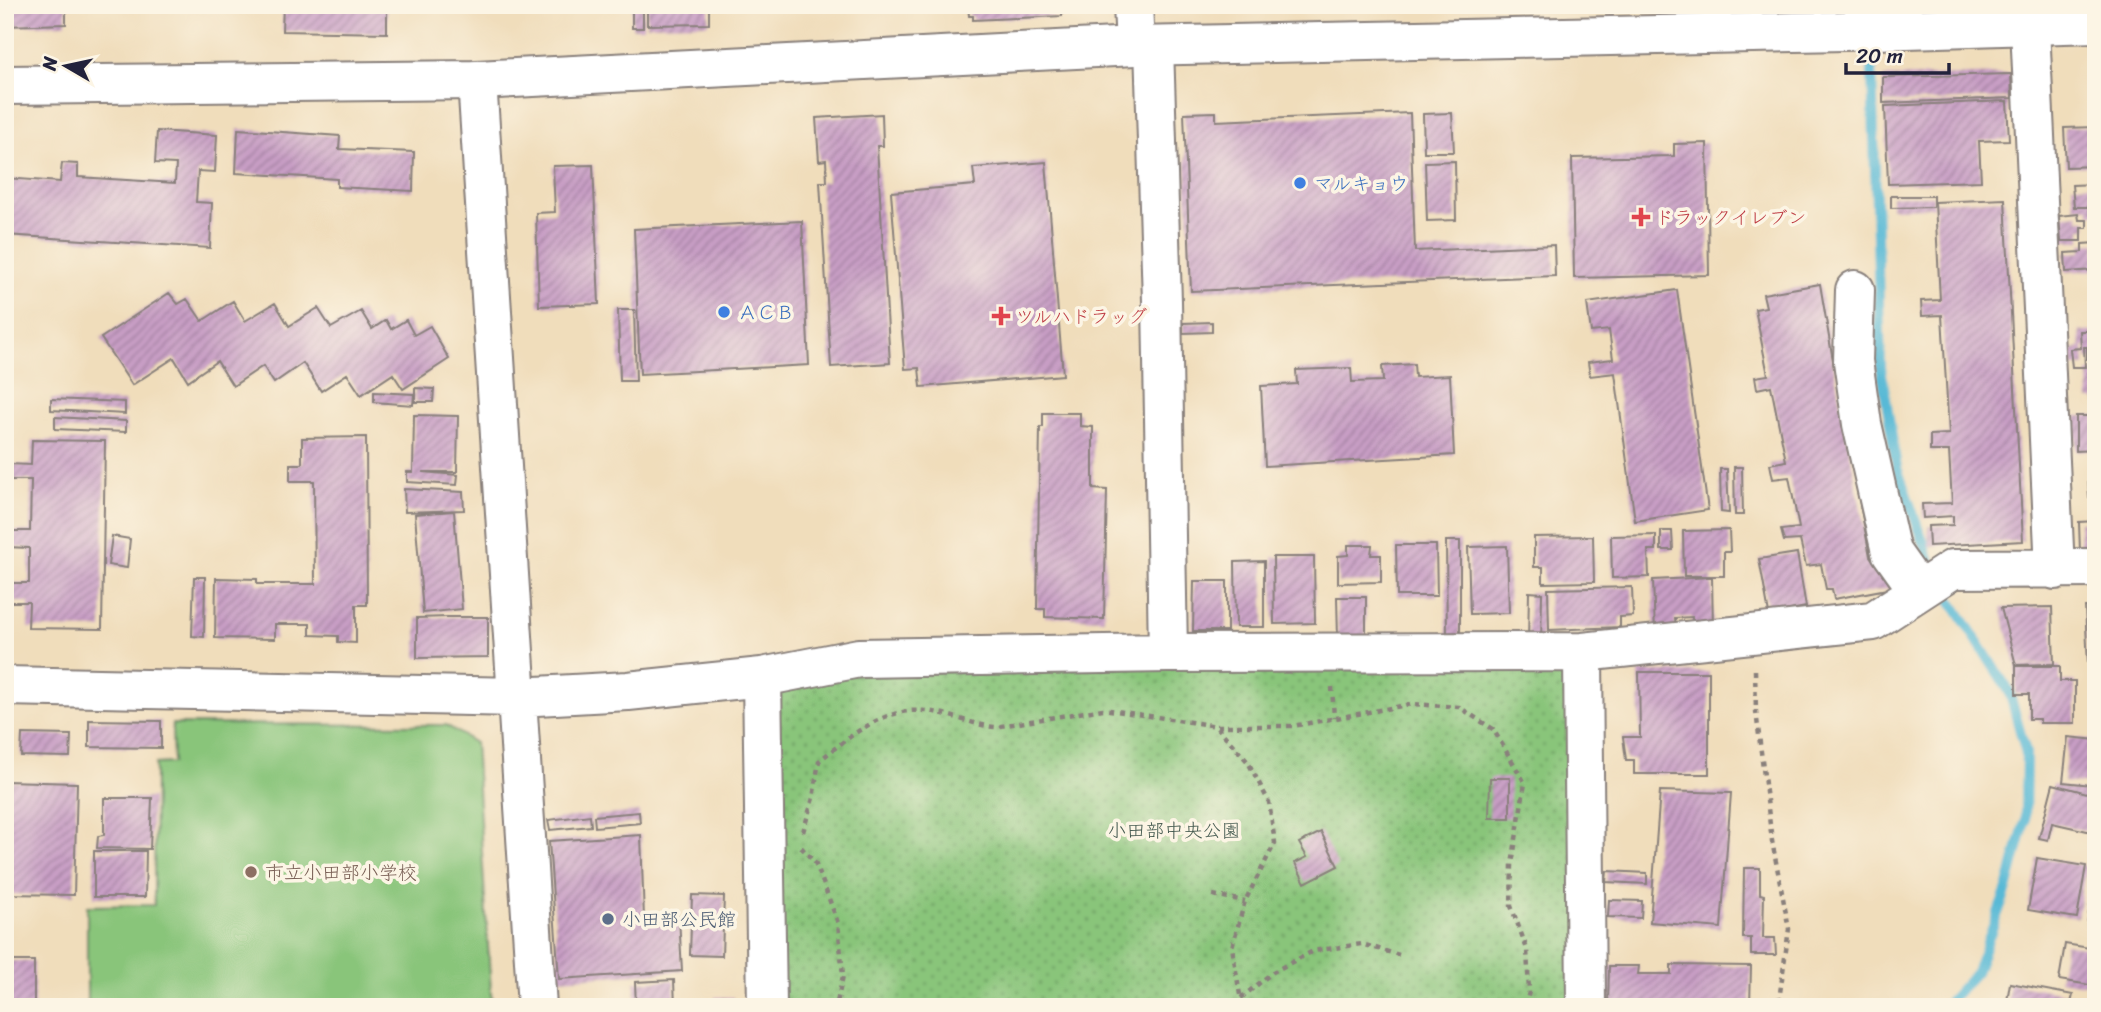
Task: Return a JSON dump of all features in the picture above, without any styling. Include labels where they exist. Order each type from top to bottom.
[{"type":"street","points":[[1133,5],[1144,46],[1162,314],[1168,653]]},
{"type":"street","points":[[2029,15],[2055,570]]},
{"type":"street","points":[[5,85],[477,80],[1144,46],[1844,18],[1883,29],[2029,15],[2096,23]]},
{"type":"street","points":[[477,80],[537,1007]]},
{"type":"street","points":[[1855,290],[1853,361],[1862,424],[1891,552],[1918,590]]},
{"type":"street","points":[[5,687],[518,697],[628,691],[762,677],[859,658],[1168,653],[1583,652],[1873,621],[1953,569],[2096,568]]},
{"type":"street","points":[[1583,652],[1586,1007]]},
{"type":"street","points":[[762,677],[767,1007]]},
{"type":"path","points":[[1754,634],[1756,712],[1772,841],[1789,929],[1778,1007]]},
{"type":"path","points":[[1332,682],[1334,718]]},
{"type":"path","points":[[803,834],[819,761],[851,734],[891,713],[926,711],[977,726],[995,727],[1104,709],[1217,726],[1293,726],[1412,704],[1459,707],[1493,729],[1525,783],[1512,864],[1511,906],[1527,949],[1529,992],[1525,1007]]},
{"type":"path","points":[[1217,726],[1248,762],[1269,802],[1275,843],[1245,901],[1232,947],[1242,1007]]},
{"type":"path","points":[[799,846],[816,864],[838,923],[843,976],[836,1007]]},
{"type":"path","points":[[1213,895],[1245,901]]},
{"type":"path","points":[[1241,998],[1273,972],[1313,951],[1362,944],[1399,955]]},
{"type":"green space","name":"小田部中央公園","points":[[1583,652],[1586,1007],[767,1007],[762,677]]},
{"type":"green space","name":"市立小田部小学校","points":[[172,724],[446,725],[475,743],[492,1007],[87,1007],[87,906],[154,905],[155,764],[173,763]]},
{"type":"building","points":[[5,5],[66,5],[66,24],[5,26]]},
{"type":"building","points":[[283,5],[387,5],[387,33],[282,31]]},
{"type":"building","points":[[632,5],[643,5],[643,28],[632,28]]},
{"type":"building","points":[[647,5],[709,5],[709,24],[647,25]]},
{"type":"building","points":[[968,5],[1062,5],[1062,16],[973,20],[973,16],[969,16]]},
{"type":"building","points":[[2011,74],[2012,98],[1883,103],[1883,77]]},
{"type":"building","points":[[2007,101],[2009,140],[1979,141],[1981,181],[1888,184],[1885,106]]},
{"type":"building","name":"マルキョウ","points":[[1216,112],[1216,121],[1410,113],[1415,251],[1554,245],[1555,276],[1191,291],[1184,113]]},
{"type":"building","points":[[1452,113],[1454,152],[1424,152],[1423,114]]},
{"type":"building","points":[[882,114],[883,146],[877,146],[890,363],[831,367],[820,182],[827,182],[826,160],[819,161],[816,118]]},
{"type":"building","points":[[2096,127],[2096,166],[2066,167],[2064,128]]},
{"type":"building","points":[[238,129],[340,136],[339,149],[414,152],[413,191],[337,187],[337,179],[236,173]]},
{"type":"building","points":[[157,131],[217,135],[215,172],[198,171],[196,202],[212,203],[210,248],[5,235],[5,178],[60,182],[62,163],[78,164],[78,177],[175,183],[176,164],[155,163]]},
{"type":"building","name":"ドラックイレブン","points":[[1707,143],[1709,275],[1574,278],[1572,158],[1674,156],[1674,144]]},
{"type":"building","points":[[1455,161],[1456,220],[1427,221],[1425,162]]},
{"type":"building","points":[[1046,162],[1063,375],[921,387],[919,368],[905,369],[891,192],[975,185],[973,168]]},
{"type":"building","points":[[593,165],[599,304],[539,306],[536,213],[555,212],[553,166]]},
{"type":"building","points":[[2096,184],[2096,214],[2090,214],[2089,207],[2074,207],[2072,185]]},
{"type":"building","points":[[1891,196],[1933,196],[1933,207],[1891,208]]},
{"type":"building","points":[[2005,199],[2023,541],[1929,546],[1928,526],[1953,525],[1953,516],[1923,518],[1922,504],[1952,503],[1949,451],[1930,451],[1930,435],[1949,434],[1942,315],[1922,316],[1921,301],[1940,300],[1935,202]]},
{"type":"building","points":[[2078,214],[2079,220],[2087,220],[2087,228],[2081,228],[2081,241],[2061,241],[2059,216]]},
{"type":"building","points":[[802,221],[809,365],[640,374],[634,229]]},
{"type":"building","points":[[2096,243],[2096,270],[2066,272],[2065,253],[2082,252],[2082,244]]},
{"type":"building","points":[[1820,284],[1870,556],[1892,588],[1834,599],[1832,589],[1826,589],[1821,564],[1806,566],[1800,540],[1784,541],[1781,530],[1799,528],[1789,477],[1773,479],[1770,464],[1786,461],[1771,386],[1757,389],[1755,377],[1768,375],[1755,309],[1766,307],[1763,294]]},
{"type":"building","points":[[1677,290],[1708,510],[1635,521],[1615,373],[1590,376],[1588,362],[1613,359],[1609,330],[1591,332],[1587,303]]},
{"type":"building","points":[[169,293],[178,304],[187,299],[202,321],[233,301],[245,321],[275,303],[289,326],[318,308],[331,328],[361,311],[372,329],[386,320],[391,329],[406,320],[414,335],[430,326],[449,359],[403,389],[393,374],[361,395],[347,374],[321,391],[303,363],[274,383],[263,366],[233,386],[217,361],[188,381],[174,358],[132,385],[101,338]]},
{"type":"building","points":[[618,310],[634,310],[636,381],[620,381]]},
{"type":"building","points":[[1212,322],[1212,332],[1183,333],[1183,323]]},
{"type":"building","points":[[2080,331],[2096,331],[2096,359],[2087,359],[2087,347],[2084,347],[2085,367],[2072,367],[2070,349],[2081,348]]},
{"type":"building","points":[[1414,364],[1415,377],[1450,375],[1454,455],[1265,466],[1261,386],[1297,384],[1296,370],[1351,368],[1352,382],[1383,381],[1382,366]]},
{"type":"building","points":[[2088,372],[2096,372],[2096,400],[2089,400]]},
{"type":"building","points":[[415,388],[434,389],[433,402],[415,402]]},
{"type":"building","points":[[374,392],[414,394],[413,405],[374,402]]},
{"type":"building","points":[[51,399],[125,402],[125,414],[51,410]]},
{"type":"building","points":[[1043,413],[1080,413],[1080,426],[1093,427],[1093,489],[1107,490],[1104,619],[1045,617],[1045,609],[1037,609],[1040,427],[1043,427]]},
{"type":"building","points":[[414,415],[458,416],[457,472],[422,472],[458,475],[457,485],[407,482],[407,472],[413,472]]},
{"type":"building","points":[[2076,416],[2096,416],[2096,450],[2076,451]]},
{"type":"building","points":[[55,417],[126,421],[126,432],[55,429]]},
{"type":"building","points":[[366,437],[367,605],[356,605],[356,643],[338,642],[338,636],[310,635],[310,624],[275,624],[275,639],[215,638],[216,578],[257,579],[257,584],[315,584],[314,481],[290,481],[290,464],[302,464],[302,438]]},
{"type":"building","points":[[32,440],[105,441],[102,629],[28,628],[29,602],[6,602],[6,583],[29,583],[29,548],[7,547],[7,531],[30,531],[31,480],[9,480],[9,464],[31,465]]},
{"type":"building","points":[[1734,467],[1742,467],[1743,515],[1735,515]]},
{"type":"building","points":[[1720,469],[1727,469],[1729,513],[1721,512]]},
{"type":"building","points":[[2096,477],[2096,496],[2089,497],[2088,478]]},
{"type":"building","points":[[404,489],[463,492],[464,510],[405,512]]},
{"type":"building","points":[[454,511],[462,609],[423,613],[415,514]]},
{"type":"building","points":[[2096,521],[2096,551],[2080,552],[2079,522]]},
{"type":"building","points":[[1729,530],[1730,552],[1724,552],[1724,576],[1684,576],[1683,531]]},
{"type":"building","points":[[1661,531],[1672,531],[1673,550],[1661,550]]},
{"type":"building","points":[[1656,535],[1656,550],[1648,550],[1649,577],[1612,578],[1611,536]]},
{"type":"building","points":[[112,536],[130,539],[127,568],[108,565]]},
{"type":"building","points":[[1593,536],[1594,582],[1543,583],[1543,567],[1534,567],[1534,537]]},
{"type":"building","points":[[1446,541],[1460,541],[1460,642],[1447,642]]},
{"type":"building","points":[[1348,545],[1372,545],[1371,555],[1381,555],[1381,582],[1338,583],[1338,556],[1348,555]]},
{"type":"building","points":[[1396,545],[1436,545],[1437,596],[1397,596]]},
{"type":"building","points":[[1507,546],[1509,613],[1470,614],[1468,547]]},
{"type":"building","points":[[1797,553],[1806,607],[1769,614],[1759,559]]},
{"type":"building","points":[[1273,557],[1314,557],[1315,623],[1274,624]]},
{"type":"building","points":[[1264,561],[1264,627],[1236,627],[1235,562]]},
{"type":"building","points":[[194,577],[205,577],[204,637],[192,636]]},
{"type":"building","points":[[1712,577],[1713,629],[1693,630],[1692,617],[1675,618],[1676,631],[1655,632],[1653,580]]},
{"type":"building","points":[[1194,581],[1227,581],[1227,631],[1193,631]]},
{"type":"building","points":[[1632,587],[1633,616],[1620,617],[1620,627],[1549,630],[1548,589]]},
{"type":"building","points":[[1529,592],[1542,593],[1541,644],[1528,643]]},
{"type":"building","points":[[1337,597],[1366,597],[1366,639],[1338,639]]},
{"type":"building","points":[[2052,607],[2054,664],[2016,665],[2001,608]]},
{"type":"building","points":[[2085,607],[2096,607],[2096,664],[2088,664]]},
{"type":"building","points":[[488,617],[488,657],[417,658],[417,618]]},
{"type":"building","points":[[2016,666],[2060,666],[2060,681],[2075,681],[2075,723],[2040,723],[2040,719],[2029,719],[2029,694],[2016,694]]},
{"type":"building","points":[[1639,672],[1709,672],[1709,774],[1634,774],[1634,760],[1626,760],[1623,737],[1640,737]]},
{"type":"building","points":[[89,720],[161,721],[161,748],[89,747]]},
{"type":"building","points":[[22,734],[71,735],[70,757],[21,756]]},
{"type":"building","points":[[2068,737],[2096,740],[2096,767],[2092,785],[2063,782]]},
{"type":"building","points":[[1490,778],[1510,778],[1510,818],[1489,818]]},
{"type":"building","points":[[5,781],[77,783],[74,895],[5,894]]},
{"type":"building","points":[[2053,784],[2091,794],[2093,789],[2096,789],[2096,833],[2052,823],[2048,840],[2039,838]]},
{"type":"building","points":[[1660,791],[1731,793],[1721,928],[1650,922]]},
{"type":"building","points":[[104,798],[152,798],[150,849],[97,848],[98,836],[104,835]]},
{"type":"building","points":[[639,812],[640,823],[595,827],[594,816]]},
{"type":"building","points":[[590,815],[591,826],[550,830],[548,820]]},
{"type":"building","points":[[1321,832],[1338,866],[1305,883],[1295,863],[1307,857],[1299,843]]},
{"type":"building","points":[[641,835],[644,919],[679,917],[682,971],[559,979],[549,841]]},
{"type":"building","points":[[94,851],[146,851],[145,897],[94,897]]},
{"type":"building","points":[[2037,858],[2086,866],[2077,918],[2028,910]]},
{"type":"building","points":[[1744,868],[1760,868],[1760,894],[1764,895],[1763,938],[1775,938],[1776,955],[1751,955],[1751,938],[1743,938]]},
{"type":"building","points":[[1607,871],[1647,873],[1647,884],[1606,882]]},
{"type":"building","points":[[2096,878],[2096,925],[2087,924]]},
{"type":"building","points":[[692,895],[724,896],[722,956],[690,955]]},
{"type":"building","points":[[1609,900],[1642,901],[1641,918],[1608,917]]},
{"type":"building","points":[[2065,944],[2096,949],[2096,986],[2059,980]]},
{"type":"building","points":[[5,961],[34,961],[34,1007],[5,1007]]},
{"type":"building","points":[[1671,965],[1751,966],[1750,1007],[1608,1007],[1609,966],[1639,966],[1638,974],[1671,974]]},
{"type":"building","points":[[674,980],[675,1007],[636,1007],[635,982]]},
{"type":"building","points":[[2010,983],[2073,995],[2070,1007],[2006,1007]]},
{"type":"building","points":[[715,997],[734,997],[734,1007],[715,1007]]},
{"type":"waterway","points":[[1870,5],[1881,368],[1897,468],[1936,577],[2009,691],[2026,753],[2025,821],[2008,886],[1976,972],[1944,1007]]},
{"type":"place","name":"マルキョウ","points":[[1300,183]]},
{"type":"place","name":"ドラックイレブン","points":[[1641,217]]},
{"type":"place","name":"ＡＣＢ","points":[[724,312]]},
{"type":"place","name":"ツルハドラッグ","points":[[1001,316]]},
{"type":"place","name":"市立小田部小学校","points":[[251,872]]},
{"type":"place","name":"小田部公民館","points":[[608,919]]}]
